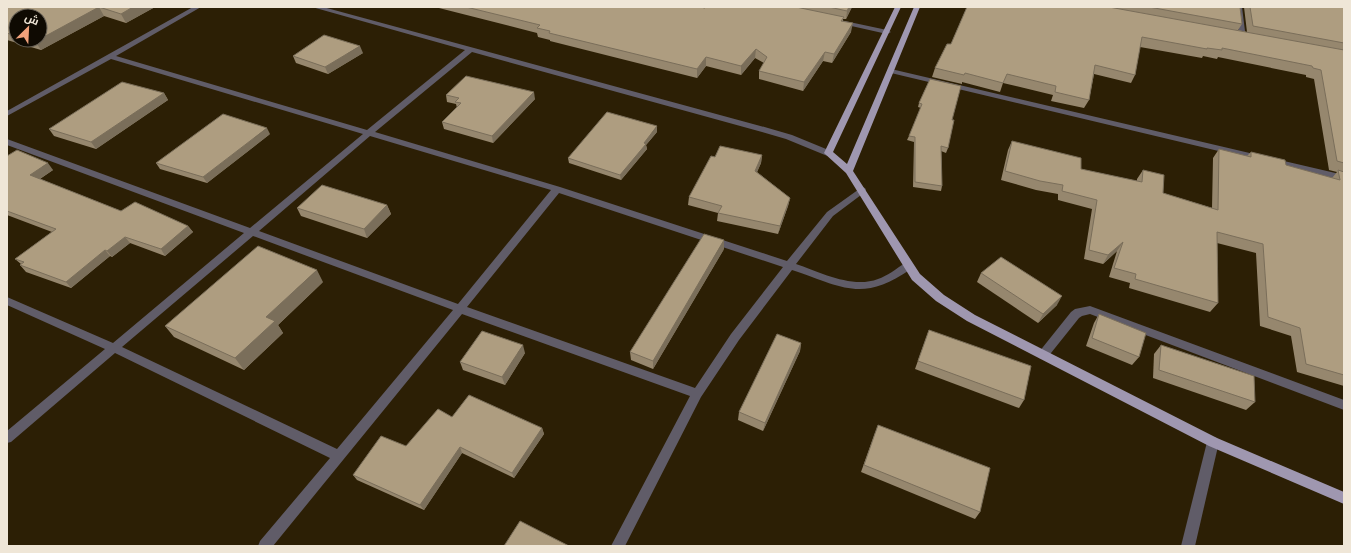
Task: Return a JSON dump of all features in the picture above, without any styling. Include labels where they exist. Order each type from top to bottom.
[{"type":"main road","points":[[898,7],[828,153],[849,171],[916,277],[940,298],[971,318],[1213,442],[1344,498]]},
{"type":"main road","points":[[849,171],[917,7]]},
{"type":"street","points":[[7,114],[198,7]]},
{"type":"street","points":[[315,7],[765,130],[789,137],[828,153]]},
{"type":"street","points":[[1236,36],[1247,38],[1239,7]]},
{"type":"street","points":[[834,20],[887,32]]},
{"type":"street","points":[[7,438],[370,132],[471,49]]},
{"type":"street","points":[[109,56],[370,132],[556,189],[846,284],[865,286],[886,281],[908,266]]},
{"type":"street","points":[[891,71],[1344,178]]},
{"type":"street","points":[[7,142],[460,309],[697,394]]},
{"type":"street","points":[[265,546],[460,309],[556,189]]},
{"type":"street","points":[[618,546],[697,394],[735,337],[789,265],[830,214],[862,190]]},
{"type":"street","points":[[7,301],[114,348],[339,456]]},
{"type":"street","points":[[1043,355],[1075,315],[1079,312],[1090,310],[1344,405]]},
{"type":"street","points":[[1188,546],[1213,442]]},
{"type":"building","points":[[7,7],[99,7],[48,35],[48,8],[8,8],[7,33]]},
{"type":"building","points":[[99,7],[133,7],[121,14]]},
{"type":"building","points":[[466,7],[796,7],[844,17],[841,21],[853,23],[834,54],[825,52],[804,82],[759,71],[767,57],[756,49],[741,66],[706,57],[697,69],[549,33],[550,31],[537,28],[540,25]]},
{"type":"building","points":[[829,7],[849,7],[847,11]]},
{"type":"building","points":[[967,7],[1109,7],[1344,50],[1344,163],[1337,161],[1321,70],[1313,68],[1312,66],[1222,48],[1222,50],[1207,49],[1142,37],[1135,75],[1095,65],[1089,100],[1055,92],[1056,86],[1007,74],[1003,83],[965,73],[964,75],[935,68],[947,44],[951,44]]},
{"type":"building","points":[[1149,7],[1240,7],[1242,24]]},
{"type":"building","points":[[1250,7],[1344,7],[1344,43],[1253,26]]},
{"type":"building","points":[[324,35],[360,46],[325,67],[293,56]]},
{"type":"building","points":[[466,76],[534,92],[492,136],[442,122],[461,103],[455,102],[459,98],[446,95]]},
{"type":"building","points":[[930,79],[961,86],[952,120],[954,120],[948,148],[941,146],[942,186],[915,182],[915,137],[909,136],[922,104],[919,103]]},
{"type":"building","points":[[122,82],[164,93],[91,142],[49,129]]},
{"type":"building","points":[[607,112],[657,126],[644,143],[646,144],[620,175],[568,158]]},
{"type":"building","points":[[223,114],[267,128],[203,177],[156,163]]},
{"type":"building","points":[[1012,141],[1081,158],[1081,169],[1142,182],[1143,170],[1164,175],[1163,193],[1218,210],[1219,149],[1251,157],[1251,152],[1285,160],[1286,165],[1340,180],[1338,170],[1344,172],[1344,375],[1306,364],[1300,328],[1268,317],[1263,244],[1217,232],[1218,303],[1135,279],[1136,274],[1114,268],[1123,242],[1108,255],[1089,250],[1097,200],[1062,191],[1063,185],[1040,181],[1005,171]]},
{"type":"building","points":[[720,146],[762,155],[755,171],[790,198],[780,226],[718,213],[722,206],[689,197],[711,156],[715,157]]},
{"type":"building","points":[[17,150],[48,163],[30,175],[121,211],[135,202],[188,226],[161,249],[125,237],[107,251],[105,250],[66,282],[20,265],[24,262],[15,259],[56,229],[7,211],[7,156]]},
{"type":"building","points":[[322,185],[387,205],[364,229],[297,208]]},
{"type":"building","points":[[704,234],[724,240],[653,361],[630,352]]},
{"type":"building","points":[[258,246],[317,270],[266,317],[275,321],[235,358],[165,326]]},
{"type":"building","points":[[1001,257],[1062,296],[1043,314],[981,273]]},
{"type":"building","points":[[1099,314],[1146,333],[1139,357],[1092,338]]},
{"type":"building","points":[[929,330],[1031,366],[1024,400],[918,361]]},
{"type":"building","points":[[482,331],[523,345],[502,377],[460,362]]},
{"type":"building","points":[[777,334],[801,343],[765,423],[739,412]]},
{"type":"building","points":[[1161,345],[1254,376],[1255,402],[1159,370]]},
{"type":"building","points":[[469,395],[542,428],[512,473],[460,447],[420,505],[353,475],[381,436],[406,446],[438,409],[452,417]]},
{"type":"building","points":[[878,425],[990,468],[980,512],[864,465]]},
{"type":"building","points":[[520,521],[569,546],[504,546]]}]
